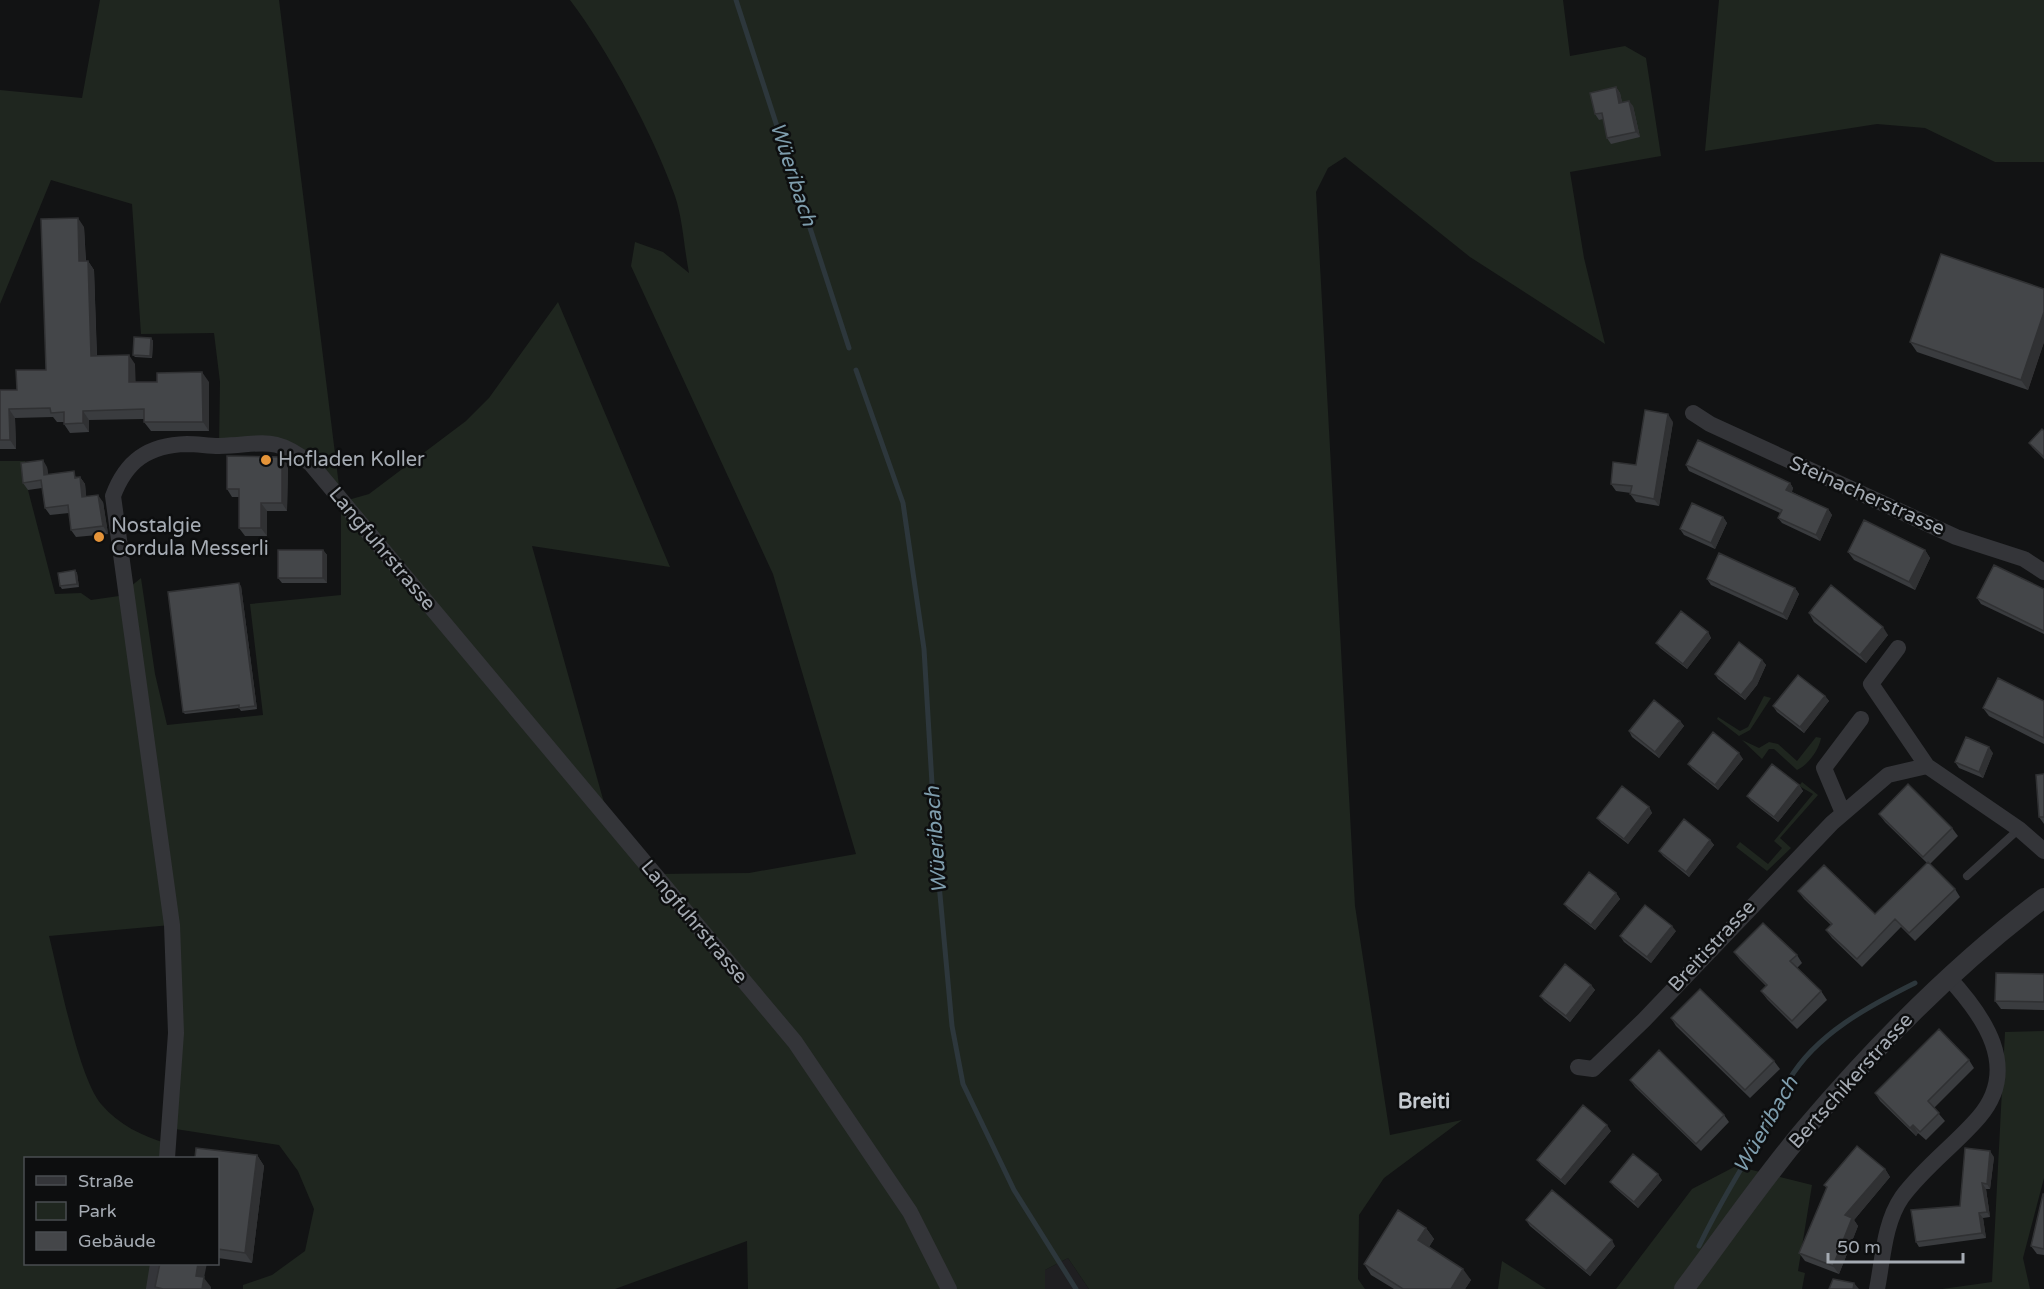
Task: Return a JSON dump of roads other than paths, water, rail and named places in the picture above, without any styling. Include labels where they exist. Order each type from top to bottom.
[{"type":"street","name":"Steinacherstrasse","points":[[1693,413],[1710,424],[1935,527],[2024,559],[2044,572]]},
{"type":"street","name":"Langfuhrstrasse","points":[[167,1157],[176,1034],[172,925],[113,496],[121,475],[140,456],[168,446],[186,444],[219,446],[267,442],[292,449],[311,464],[795,1042],[910,1212],[949,1289]]},
{"type":"street","points":[[1898,648],[1871,684],[1927,766],[2019,829],[2044,851]]},
{"type":"street","points":[[1843,813],[1824,768],[1861,719]]},
{"type":"street","name":"Breitistrasse","points":[[1578,1067],[1593,1069],[1843,813],[1888,775],[1927,766]]},
{"type":"street","name":"Bertschikerstrasse","points":[[1684,1289],[1803,1131],[1870,1055],[1948,977],[2044,898]]},
{"type":"street","points":[[1877,1289],[1888,1228],[1902,1198],[1980,1116],[1994,1092],[1998,1067],[1992,1036],[1962,992],[1948,977]]},
{"type":"street","points":[[154,1289],[158,1265]]},
{"type":"lane","points":[[1967,876],[2019,829]]},
{"type":"waterway","name":"Wüeribach","points":[[736,0],[849,348]]},
{"type":"waterway","name":"Wüeribach","points":[[856,370],[903,503],[924,649],[936,851],[952,1026],[963,1084],[1014,1190],[1076,1289]]},
{"type":"waterway","name":"Wüeribach","points":[[1699,1246],[1730,1187],[1765,1130],[1789,1080],[1800,1064],[1829,1035],[1845,1023],[1915,983]]},
{"type":"place","name":"Hofladen Koller","points":[[266,460]]},
{"type":"place","name":"Nostalgie Cordula Messerli","points":[[99,537]]},
{"type":"district","name":"Breiti","points":[[1424,1101]]}]
